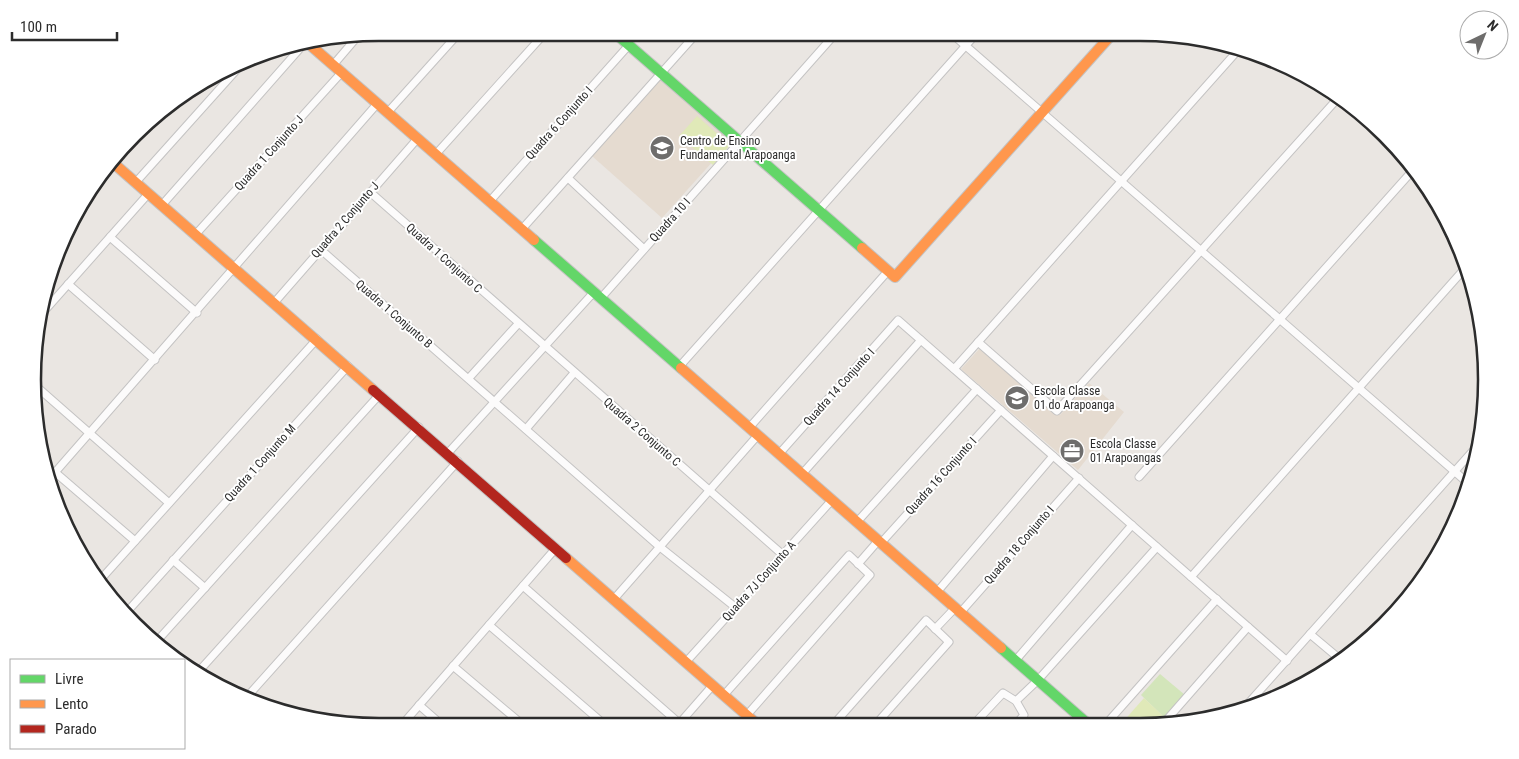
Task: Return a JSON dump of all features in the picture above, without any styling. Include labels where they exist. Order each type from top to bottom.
[{"type":"street","points":[[388,112],[452,41]]},
{"type":"street","points":[[436,154],[538,41]]},
{"type":"street","points":[[624,41],[892,274]]},
{"type":"street","points":[[522,229],[690,41]]},
{"type":"street","name":"Quadra 10 I","points":[[448,453],[544,346],[644,249],[829,41]]},
{"type":"street","points":[[959,41],[1463,479]]},
{"type":"street","points":[[679,367],[970,41]]},
{"type":"street","points":[[749,428],[1042,113],[1106,41]]},
{"type":"street","points":[[334,64],[353,42]]},
{"type":"street","name":"Quadra 6 Conjunto I","points":[[490,201],[629,45]]},
{"type":"street","points":[[314,48],[1081,718]]},
{"type":"street","points":[[162,205],[297,52]]},
{"type":"street","points":[[954,369],[1234,55]]},
{"type":"street","name":"Quadra 1 Conjunto J","points":[[196,234],[342,72]]},
{"type":"street","points":[[136,182],[232,75]]},
{"type":"street","points":[[978,342],[1057,411],[1334,103]]},
{"type":"street","points":[[55,474],[377,104]]},
{"type":"street","name":"Quadra 2 Conjunto J","points":[[274,303],[418,138]]},
{"type":"street","points":[[117,166],[750,718]]},
{"type":"street","points":[[1139,477],[1409,175]]},
{"type":"street","points":[[568,178],[644,249]]},
{"type":"street","name":"Quadra 1 Conjunto C","points":[[370,192],[544,346]]},
{"type":"street","points":[[50,304],[148,193]]},
{"type":"street","points":[[110,236],[197,313]]},
{"type":"street","name":"Quadra 1 Conjunto B","points":[[320,249],[660,547],[735,607]]},
{"type":"street","points":[[1191,577],[1461,273]]},
{"type":"street","points":[[68,284],[156,360]]},
{"type":"street","name":"Quadra 14 Conjunto I","points":[[779,454],[898,320],[921,340]]},
{"type":"street","points":[[469,378],[518,324]]},
{"type":"street","points":[[104,575],[317,339]]},
{"type":"street","points":[[802,474],[921,340],[1286,660]]},
{"type":"street","name":"Quadra 2 Conjunto C","points":[[544,346],[783,555]]},
{"type":"street","name":"Quadra 1 Conjunto M","points":[[130,608],[348,366]]},
{"type":"street","points":[[526,429],[574,372]]},
{"type":"street","points":[[857,522],[977,389]]},
{"type":"street","points":[[41,391],[169,503]]},
{"type":"street","points":[[160,637],[380,394]]},
{"type":"street","name":"Quadra 16 Conjunto I","points":[[858,564],[1001,410]]},
{"type":"street","points":[[202,667],[418,427]]},
{"type":"street","points":[[614,598],[758,436]]},
{"type":"street","points":[[1253,698],[1469,455]]},
{"type":"street","points":[[937,592],[1053,456]]},
{"type":"street","points":[[251,692],[458,462]]},
{"type":"street","points":[[56,476],[135,541]]},
{"type":"street","name":"Quadra 18 Conjunto I","points":[[935,629],[957,610],[1079,478]]},
{"type":"street","name":"Quadra 7J Conjunto A","points":[[686,662],[832,500]]},
{"type":"street","points":[[1015,661],[1132,525]]},
{"type":"street","points":[[1016,701],[1038,680],[1158,547]]},
{"type":"street","points":[[408,718],[556,548]]},
{"type":"street","points":[[724,695],[849,555],[870,575],[747,715]]},
{"type":"street","points":[[173,560],[205,588]]},
{"type":"street","points":[[523,586],[672,718]]},
{"type":"street","points":[[1111,718],[1217,599]]},
{"type":"street","points":[[838,718],[926,620],[949,642],[881,718]]},
{"type":"street","points":[[489,625],[597,718]]},
{"type":"street","points":[[1170,716],[1248,627]]},
{"type":"street","points":[[1310,634],[1335,655]]},
{"type":"street","points":[[454,666],[515,718]]},
{"type":"street","points":[[684,718],[713,685]]},
{"type":"street","points":[[979,718],[1003,692],[1016,701],[1024,715],[1021,718]]},
{"type":"street","points":[[419,705],[434,718]]},
{"type":"shaded area","name":"Centro de Ensino Fundamental Arapoanga","points":[[660,79],[732,140],[662,218],[592,156]]},
{"type":"shaded area","name":"Escola Classe 01 do Arapoanga","points":[[981,347],[1060,415],[1089,383],[1124,412],[1078,470],[961,369]]},
{"type":"green space","points":[[697,116],[730,145],[713,165],[679,136]]},
{"type":"green space","points":[[1160,674],[1185,695],[1166,717],[1164,717],[1141,695]]},
{"type":"green space","points":[[1144,698],[1163,716],[1162,717],[1126,718]]},
{"type":"traffic: fast","points":[[624,41],[862,248]]},
{"type":"traffic: fast","points":[[534,240],[681,368]]},
{"type":"traffic: fast","points":[[1001,648],[1081,718]]},
{"type":"traffic: slow","points":[[862,248],[895,277],[1106,41]]},
{"type":"traffic: slow","points":[[314,48],[534,240]]},
{"type":"traffic: slow","points":[[117,166],[373,390]]},
{"type":"traffic: slow","points":[[681,368],[1001,648]]},
{"type":"traffic: slow","points":[[566,558],[750,718]]},
{"type":"traffic: jam","points":[[373,390],[566,558]]},
{"type":"place","name":"Centro de Ensino Fundamental Arapoanga","points":[[662,148]]},
{"type":"place","name":"Escola Classe 01 do Arapoanga","points":[[1017,398]]},
{"type":"place","name":"Escola Classe 01 Arapoangas","points":[[1072,451]]}]
